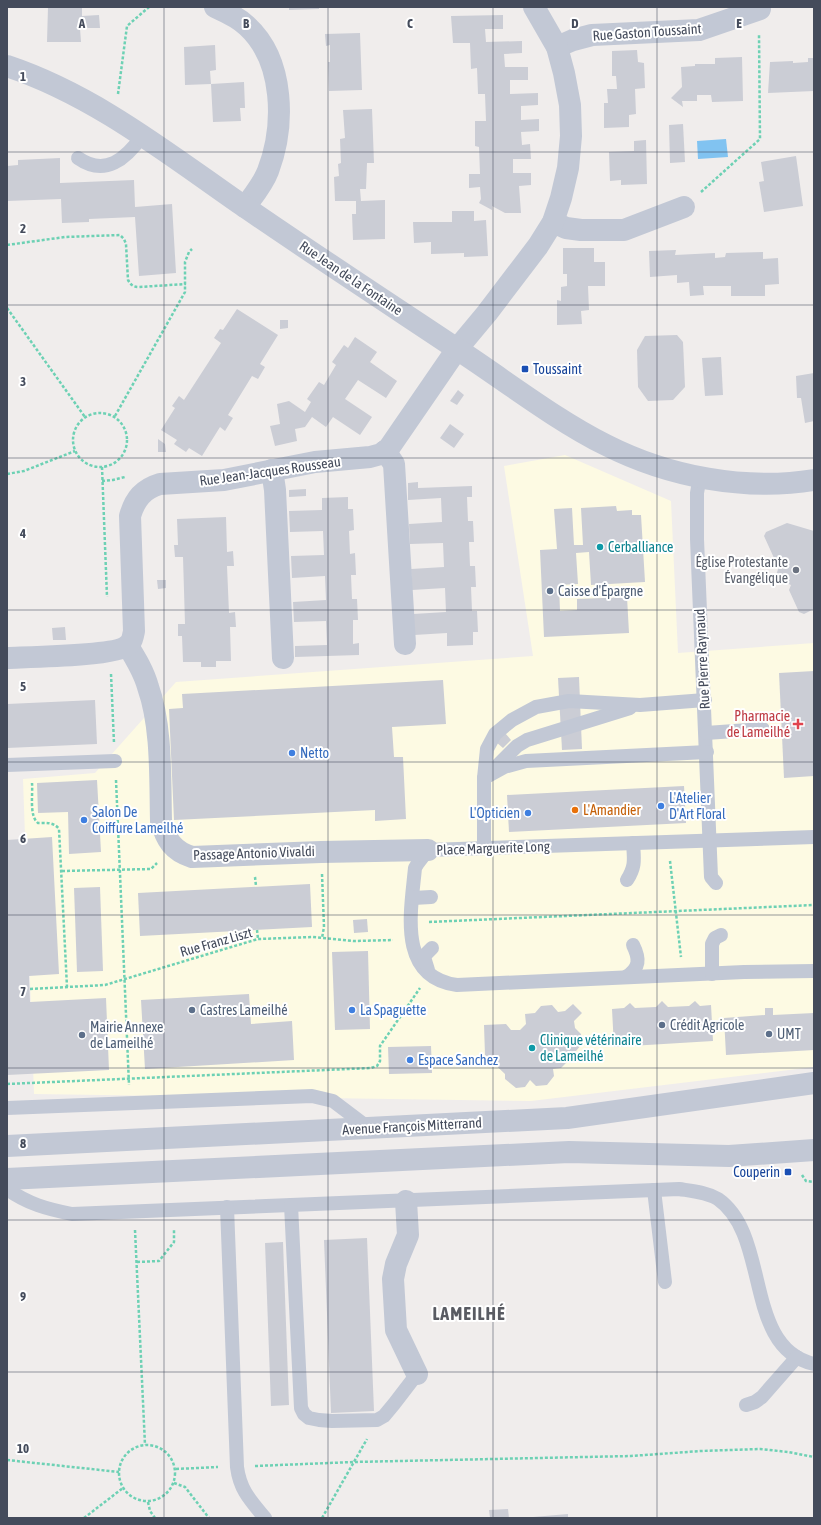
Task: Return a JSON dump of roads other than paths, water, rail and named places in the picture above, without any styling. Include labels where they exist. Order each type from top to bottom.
[{"type":"street","points":[[215,7],[235,17],[255,34],[270,62],[278,91],[280,112],[275,151],[268,173],[246,207]]},
{"type":"street","points":[[405,644],[394,464],[385,451],[389,448],[457,349],[487,313],[538,246],[553,222],[561,198],[568,168],[571,136],[570,105],[564,73],[556,47],[534,7]]},
{"type":"street","name":"Rue Gaston Toussaint","points":[[556,47],[572,40],[592,35],[699,30],[760,9]]},
{"type":"street","name":"Rue Jean de la Fontaine","points":[[7,66],[42,79],[85,100],[142,136],[246,207],[264,229],[457,349],[562,419],[607,446],[662,468],[734,482],[779,484],[814,480]]},
{"type":"street","points":[[553,222],[566,228],[573,229],[624,230],[684,207]]},
{"type":"street","name":"Rue Jean-Jacques Rousseau","points":[[128,646],[134,631],[130,516],[133,505],[139,496],[152,486],[160,484],[224,480],[315,462],[370,457],[385,451]]},
{"type":"street","points":[[272,470],[275,490],[284,658]]},
{"type":"street","points":[[7,658],[110,652],[128,646]]},
{"type":"street","name":"Passage Antonio Vivaldi","points":[[128,646],[143,674],[152,698],[157,730],[162,821],[164,831],[168,840],[182,854],[192,857],[428,850]]},
{"type":"street","name":"Avenue François Mitterrand","points":[[7,1146],[567,1118],[814,1083]]},
{"type":"street","points":[[7,1179],[569,1152],[729,1156],[814,1150]]},
{"type":"street","points":[[406,1201],[408,1235],[396,1264],[393,1279],[396,1330],[417,1374]]},
{"type":"lane","points":[[78,158],[86,164],[97,166],[111,164],[123,158],[133,149],[142,136]]},
{"type":"lane","name":"Rue Pierre Raynaud","points":[[700,476],[697,493],[697,539],[705,700],[711,877],[716,883]]},
{"type":"lane","points":[[484,848],[484,778],[487,749],[495,734],[512,720],[536,707],[569,701],[640,705],[705,700]]},
{"type":"lane","points":[[484,778],[517,746],[526,740],[640,705]]},
{"type":"lane","points":[[706,733],[763,729]]},
{"type":"lane","points":[[484,778],[504,768],[526,762],[707,752]]},
{"type":"lane","points":[[7,766],[115,761]]},
{"type":"lane","name":"Place Marguerite Long","points":[[814,837],[428,850],[416,868],[410,923],[411,939],[415,952],[422,965],[430,974],[443,981],[457,985],[626,977],[814,971]]},
{"type":"lane","points":[[627,880],[632,873],[634,864],[633,843]]},
{"type":"lane","points":[[413,898],[431,897]]},
{"type":"lane","points":[[712,974],[712,944],[715,938],[721,934]]},
{"type":"lane","points":[[626,977],[634,972],[637,965],[638,954],[633,945]]},
{"type":"lane","points":[[430,974],[426,967],[424,957],[432,948]]},
{"type":"lane","points":[[7,1108],[312,1096],[333,1101],[370,1129]]},
{"type":"lane","points":[[7,1189],[33,1205],[72,1214],[679,1189],[700,1192],[717,1199],[732,1213],[743,1232],[755,1269],[766,1313],[777,1338],[797,1357],[814,1364]]},
{"type":"lane","points":[[654,1190],[665,1282]]},
{"type":"lane","points":[[291,1205],[301,1408],[304,1414],[309,1418],[319,1420],[377,1420],[384,1416],[417,1374]]},
{"type":"lane","points":[[227,1207],[237,1466],[239,1480],[244,1493],[264,1518]]},
{"type":"lane","points":[[746,1405],[755,1402],[762,1397],[797,1357]]},
{"type":"water","points":[[726,139],[728,157],[698,159],[697,141]]},
{"type":"place","name":"Toussaint","points":[[525,369]]},
{"type":"place","name":"Cerballiance","points":[[600,547]]},
{"type":"place","name":"Église Protestante Évangélique","points":[[796,570]]},
{"type":"place","name":"Caisse d'Épargne","points":[[550,591]]},
{"type":"place","name":"Pharmacie de Lameilhé","points":[[798,724]]},
{"type":"place","name":"Netto","points":[[292,753]]},
{"type":"place","name":"L'Atelier D'Art Floral","points":[[661,806]]},
{"type":"place","name":"L'Amandier","points":[[575,810]]},
{"type":"place","name":"L'Opticien","points":[[528,813]]},
{"type":"place","name":"Salon De Coiffure Lameilhé","points":[[84,820]]},
{"type":"place","name":"Castres Lameilhé","points":[[192,1010]]},
{"type":"place","name":"La Spaguette","points":[[352,1010]]},
{"type":"place","name":"Crédit Agricole","points":[[662,1025]]},
{"type":"place","name":"UMT","points":[[769,1034]]},
{"type":"place","name":"Mairie Annexe de Lameilhé","points":[[82,1035]]},
{"type":"place","name":"Clinique vétérinaire de Lameilhé","points":[[532,1048]]},
{"type":"place","name":"Espace Sanchez","points":[[410,1060]]},
{"type":"place","name":"Couperin","points":[[788,1172]]},
{"type":"district","name":"LAMEILHÉ","points":[[469,1313]]}]
